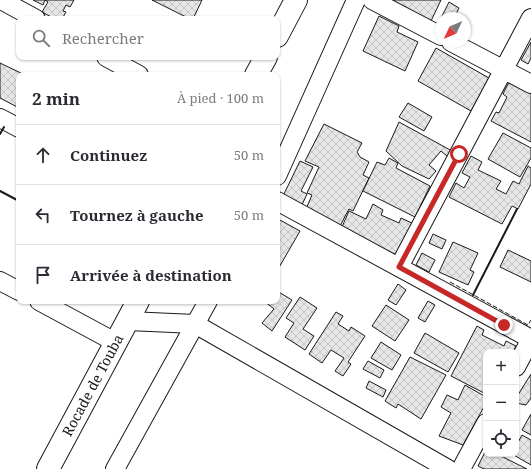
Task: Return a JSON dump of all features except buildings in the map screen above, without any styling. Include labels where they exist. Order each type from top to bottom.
[{"type":"main road","points":[[280,30],[296,0]]},
{"type":"main road","points":[[258,72],[264,60]]},
{"type":"main road","name":"Rocade de Touba","points":[[48,469],[136,304]]},
{"type":"street","points":[[1,0],[30,16]]},
{"type":"street","points":[[280,169],[356,0]]},
{"type":"street","points":[[372,0],[435,33]]},
{"type":"street","points":[[399,267],[531,18]]},
{"type":"street","points":[[462,48],[531,84]]},
{"type":"street","points":[[112,60],[134,72]]},
{"type":"street","points":[[0,118],[16,126]]},
{"type":"street","points":[[280,203],[531,339],[519,361]]},
{"type":"street","points":[[0,281],[16,289]]},
{"type":"street","points":[[45,304],[115,342]]},
{"type":"street","points":[[115,469],[206,304]]},
{"type":"street","points":[[128,321],[195,324],[448,469]]},
{"type":"street","points":[[461,469],[483,429]]},
{"type":"fence","points":[[450,282],[528,325],[531,320]]},
{"type":"wall","points":[[0,134],[4,127]]},
{"type":"wall","points":[[0,191],[16,199]]},
{"type":"wall","points":[[473,295],[517,209]]},
{"type":"route","points":[[459,154],[399,267],[504,325]]}]
